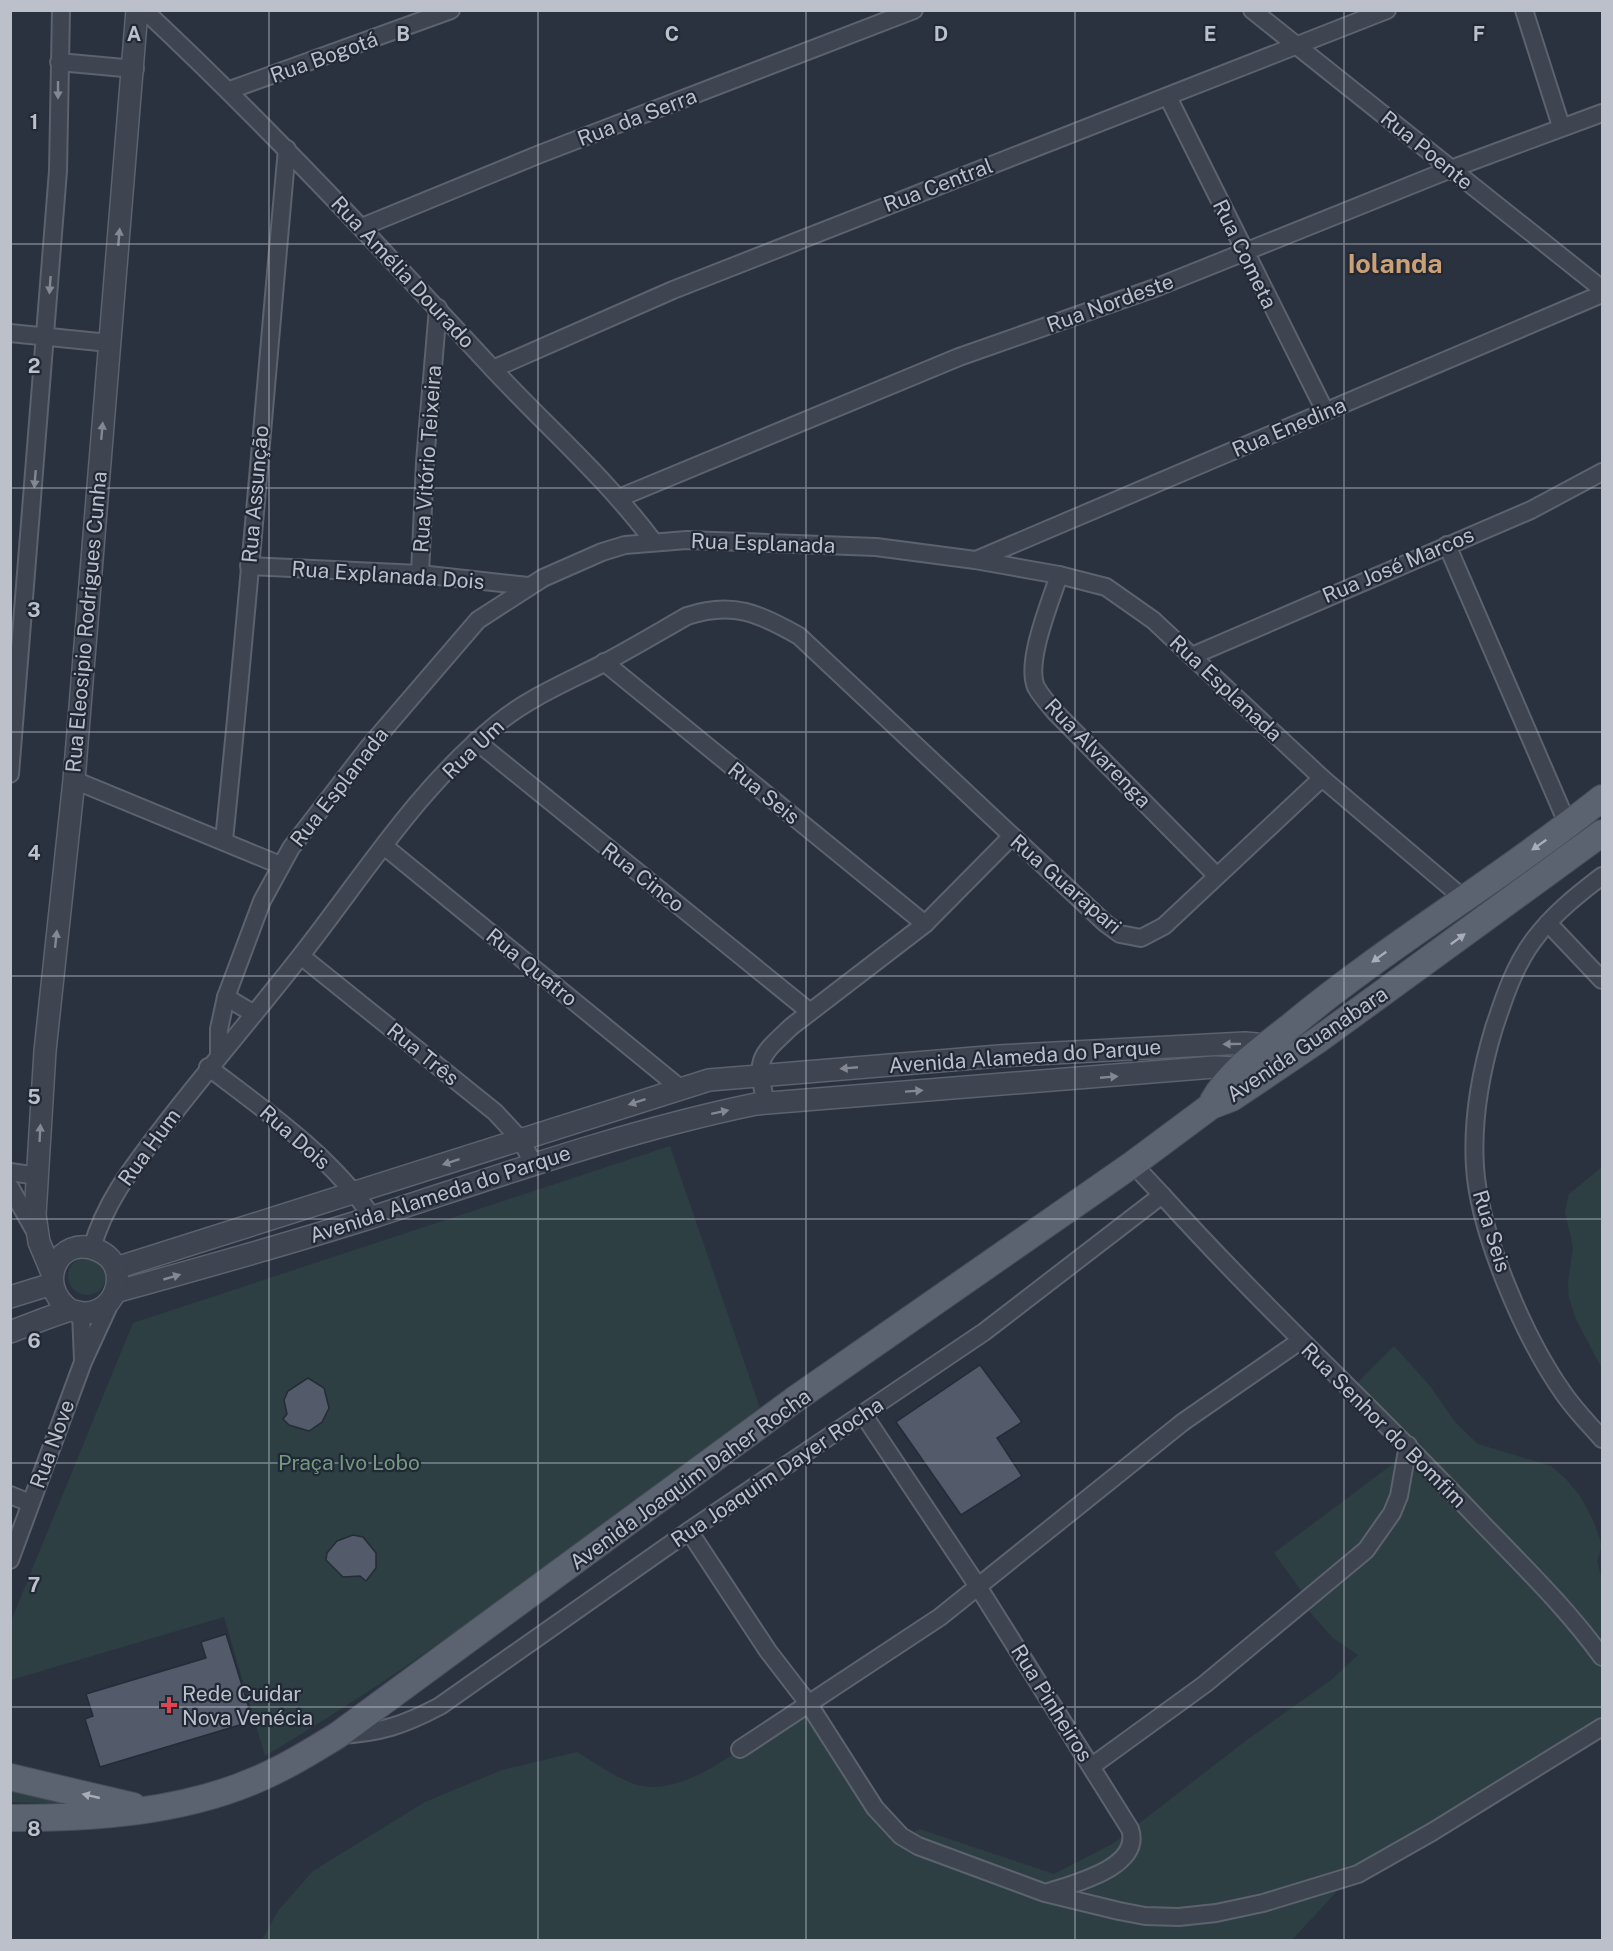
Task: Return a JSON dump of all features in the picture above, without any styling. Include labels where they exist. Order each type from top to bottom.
[{"type":"main road","name":"Avenida Guanabara","points":[[1275,1054],[1350,978],[1568,825],[1602,798]]},
{"type":"main road","name":"Avenida Guanabara","points":[[1211,1106],[1221,1086],[1247,1075],[1275,1054],[1517,897],[1602,833]]},
{"type":"main road","name":"Avenida Joaquim Daher Rocha","points":[[10,1818],[107,1815],[148,1809],[225,1791],[288,1765],[338,1735],[794,1400],[1133,1164],[1211,1106]]},
{"type":"main road","name":"Avenida Joaquim Daher Rocha","points":[[10,1777],[148,1809]]},
{"type":"street","points":[[10,774],[47,336],[58,171],[61,10]]},
{"type":"street","name":"Rua Eleosipio Rodrigues Cunha","points":[[36,1233],[35,1215],[45,1051],[74,780],[108,343],[135,69],[137,10]]},
{"type":"street","name":"Rua Amélia Dourado","points":[[144,10],[230,90],[362,227],[493,369],[619,498],[653,541]]},
{"type":"street","name":"Rua Bogotá","points":[[230,90],[417,17],[451,10]]},
{"type":"street","name":"Rua da Serra","points":[[362,227],[540,154],[914,10]]},
{"type":"street","name":"Rua Poente","points":[[1252,10],[1602,289]]},
{"type":"street","name":"Rua Central","points":[[493,369],[684,286],[916,193],[1072,136],[1387,10]]},
{"type":"street","points":[[1524,10],[1561,126]]},
{"type":"street","points":[[59,62],[135,69]]},
{"type":"street","name":"Rua Cometa","points":[[1168,97],[1243,252],[1325,411]]},
{"type":"street","name":"Rua Nordeste","points":[[619,498],[959,357],[1155,288],[1561,126],[1602,113]]},
{"type":"street","name":"Rua Assunção","points":[[224,840],[242,670],[249,566],[287,149]]},
{"type":"street","name":"Rua Enedina","points":[[975,560],[1602,294]]},
{"type":"street","name":"Rua Vitório Teixeira","points":[[420,574],[438,308]]},
{"type":"street","points":[[10,333],[108,343]]},
{"type":"street","name":"Rua José Marcos","points":[[1192,656],[1531,510],[1602,472]]},
{"type":"street","name":"Rua Esplanada","points":[[213,1061],[226,996],[262,901],[280,866],[368,748],[432,670],[478,620],[528,586],[602,552],[625,545],[653,541],[876,547],[1059,574],[1097,584],[1120,594],[1192,656],[1323,778],[1463,898]]},
{"type":"street","points":[[1447,545],[1568,825]]},
{"type":"street","name":"Rua Explanada Dois","points":[[249,566],[420,574],[528,586]]},
{"type":"street","name":"Rua Alvarenga","points":[[1059,574],[1036,653],[1033,672],[1036,686],[1056,713],[1216,876]]},
{"type":"street","name":"Rua Um","points":[[213,1061],[301,956],[384,846],[476,741],[522,705],[687,616],[708,609],[728,608],[749,612],[774,622],[799,636],[819,653]]},
{"type":"street","name":"Rua Guarapari","points":[[819,653],[1011,837],[1105,923],[1130,937],[1141,938],[1164,926],[1323,778]]},
{"type":"street","name":"Rua Seis","points":[[604,662],[925,924]]},
{"type":"street","name":"Rua Cinco","points":[[476,741],[810,1012]]},
{"type":"street","points":[[74,780],[224,840],[280,866]]},
{"type":"street","points":[[766,1103],[759,1075],[760,1062],[765,1054],[810,1012],[925,924],[1011,837]]},
{"type":"street","name":"Rua Quatro","points":[[384,846],[680,1088]]},
{"type":"street","name":"Rua Seis","points":[[1602,876],[1548,923],[1518,966],[1502,1002],[1484,1062],[1477,1097],[1475,1168],[1480,1203],[1501,1267],[1540,1355],[1564,1394],[1602,1439]]},
{"type":"street","points":[[1548,923],[1602,980]]},
{"type":"street","name":"Rua Três","points":[[301,956],[495,1112],[521,1140],[533,1163]]},
{"type":"street","points":[[226,996],[254,1014]]},
{"type":"street","name":"Avenida Alameda do Parque","points":[[116,1268],[680,1088],[727,1077],[1170,1046],[1245,1043],[1275,1054]]},
{"type":"street","name":"Rua Dois","points":[[213,1061],[318,1155],[356,1193],[372,1217]]},
{"type":"street","name":"Rua Hum","points":[[82,1248],[123,1181],[213,1061]]},
{"type":"street","name":"Avenida Alameda do Parque","points":[[10,1332],[76,1311],[92,1312],[113,1297],[372,1217],[533,1163],[709,1114],[766,1103],[1214,1067],[1247,1075]]},
{"type":"street","points":[[1133,1164],[1162,1195]]},
{"type":"street","points":[[10,1172],[38,1176]]},
{"type":"street","points":[[10,1187],[36,1233],[52,1278],[55,1294],[76,1311],[83,1362]]},
{"type":"street","name":"Rua Senhor do Bomfim","points":[[1162,1195],[1300,1341],[1408,1445],[1564,1609],[1602,1657]]},
{"type":"street","name":"Rua Joaquim Dayer Rocha","points":[[338,1735],[387,1730],[411,1722],[440,1706],[689,1532],[984,1332],[1162,1195]]},
{"type":"street","points":[[36,1233],[59,1247],[103,1252],[116,1268],[118,1281],[113,1297],[83,1362]]},
{"type":"street","points":[[52,1278],[56,1263],[82,1248]]},
{"type":"street","points":[[10,1297],[52,1278]]},
{"type":"street","points":[[740,1749],[940,1617],[977,1585],[1183,1422],[1300,1341]]},
{"type":"street","name":"Rua Nove","points":[[10,1560],[83,1362]]},
{"type":"street","name":"Rua Pinheiros","points":[[863,1414],[977,1585],[1092,1766],[1133,1838],[1131,1846],[1119,1860],[1087,1879],[1045,1893]]},
{"type":"street","points":[[1092,1766],[1214,1677],[1366,1550],[1392,1513],[1400,1496],[1408,1445]]},
{"type":"street","points":[[10,1495],[30,1503]]},
{"type":"street","points":[[689,1532],[768,1651],[808,1703],[875,1808],[901,1836],[918,1846],[1045,1893],[1136,1914],[1179,1917],[1216,1913],[1330,1885],[1383,1862],[1602,1727]]},
{"type":"green space","name":"Praça Ivo Lobo","points":[[670,1146],[760,1408],[578,1544],[455,1632],[393,1675],[265,1756],[224,1617],[11,1680],[11,1621],[133,1323]]},
{"type":"green space","points":[[1602,1167],[1602,1369],[1576,1319],[1569,1298],[1568,1283],[1573,1247],[1565,1212],[1569,1194]]},
{"type":"green space","points":[[87,1257],[101,1262],[106,1276],[101,1290],[87,1295],[73,1290],[68,1276],[73,1262]]},
{"type":"green space","points":[[1394,1346],[1430,1386],[1455,1422],[1478,1444],[1551,1466],[1580,1496],[1593,1520],[1602,1545],[1597,1562],[1602,1579],[1602,1731],[1339,1889],[1292,1940],[262,1940],[278,1911],[313,1871],[425,1802],[502,1770],[577,1752],[613,1774],[633,1783],[652,1787],[670,1785],[689,1779],[727,1759],[794,1710],[808,1718],[908,1834],[920,1829],[1054,1874],[1114,1843],[1248,1739],[1331,1680],[1358,1655],[1333,1638],[1308,1610],[1302,1592],[1274,1553],[1414,1448],[1355,1385]]},
{"type":"green space","points":[[10,1785],[75,1804],[11,1802]]},
{"type":"building","points":[[980,1365],[1022,1422],[997,1438],[1022,1476],[961,1515],[896,1422]]},
{"type":"building","points":[[308,1378],[324,1388],[329,1408],[322,1422],[309,1431],[289,1425],[283,1419],[287,1414],[284,1400],[288,1391]]},
{"type":"building","points":[[353,1535],[363,1537],[376,1553],[376,1568],[366,1581],[360,1576],[343,1577],[326,1560],[327,1553],[337,1541]]},
{"type":"building","name":"Rede Cuidar Nova Venécia","points":[[226,1634],[253,1721],[100,1767],[85,1719],[93,1716],[86,1694],[206,1658],[201,1642]]},
{"type":"place","name":"Rede Cuidar Nova Venécia","points":[[169,1705]]},
{"type":"district","name":"Iolanda","points":[[1395,263]]}]
